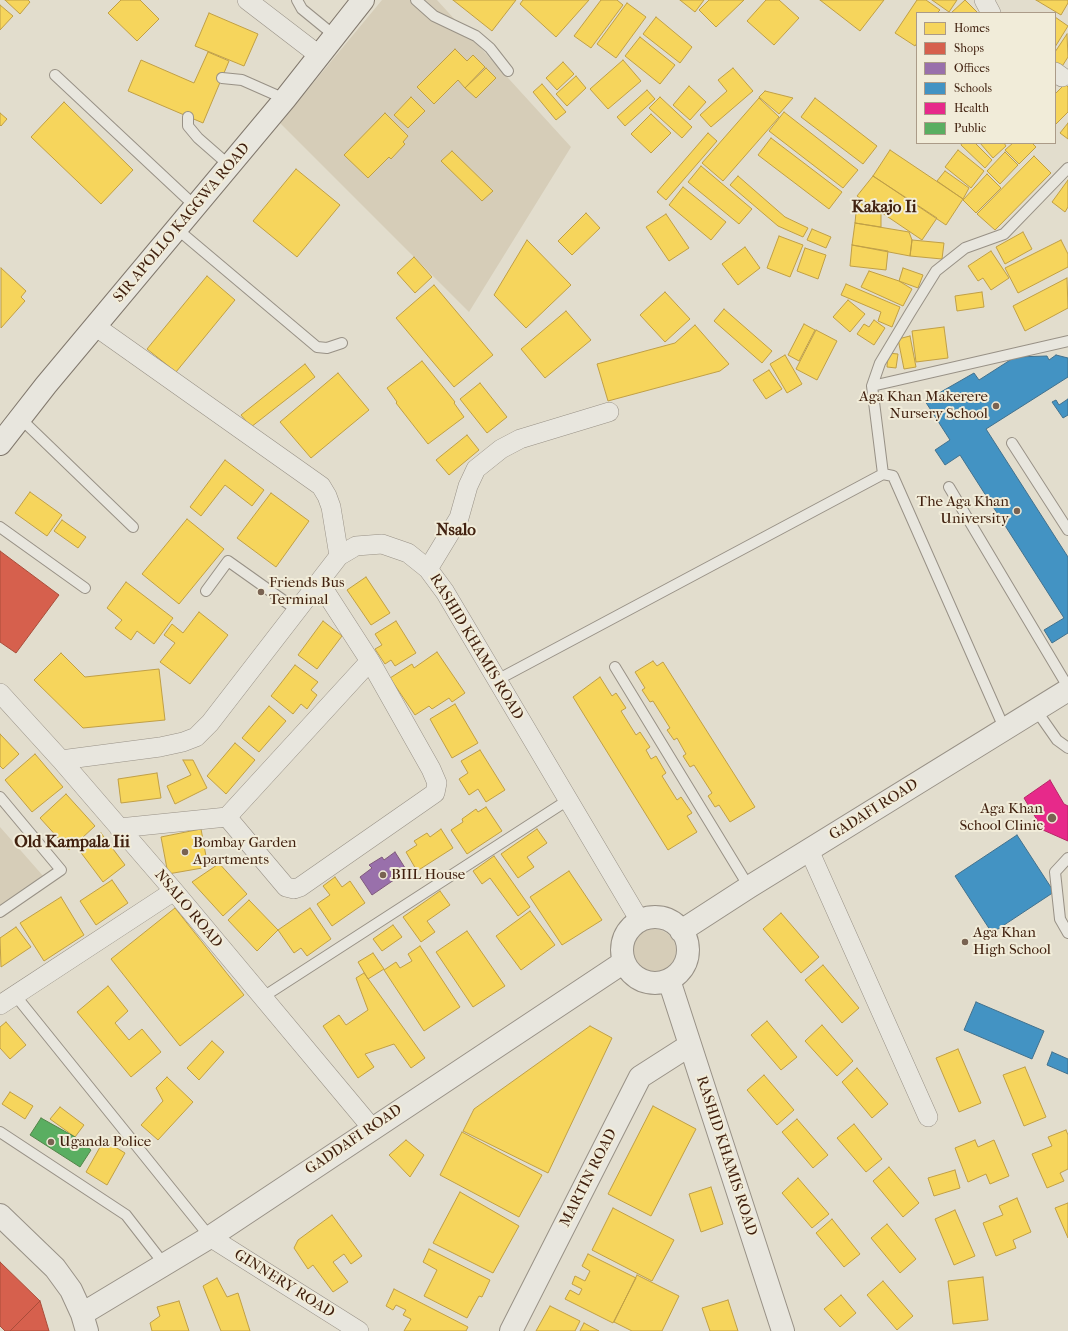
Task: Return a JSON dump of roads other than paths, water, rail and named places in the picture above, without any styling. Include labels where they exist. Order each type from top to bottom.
[{"type":"street","points":[[247,0],[320,56]]},
{"type":"street","name":"SIR APOLLO KAGGWA ROAD","points":[[0,444],[96,326],[285,100],[363,0]]},
{"type":"street","points":[[984,0],[990,12]]},
{"type":"street","points":[[96,326],[321,486],[327,496],[330,507],[339,556]]},
{"type":"street","points":[[428,569],[459,518],[468,486],[476,469],[501,448],[520,439],[609,412]]},
{"type":"street","name":"RASHID KHAMIS ROAD","points":[[61,760],[160,747],[183,742],[196,737],[210,723],[339,556],[356,546],[382,544],[408,553],[428,569],[445,592],[640,921]]},
{"type":"street","points":[[227,817],[286,887],[294,889],[300,887],[434,793],[437,783],[431,769],[370,661],[319,582]]},
{"type":"street","points":[[119,828],[227,817],[370,661]]},
{"type":"street","name":"GADAFI ROAD","points":[[681,931],[749,886],[1068,690]]},
{"type":"street","name":"NSALO ROAD","points":[[0,693],[61,760],[174,891],[372,1128]]},
{"type":"street","points":[[809,850],[928,1117]]},
{"type":"street","points":[[7,1000],[174,891]]},
{"type":"street","points":[[658,917],[675,924],[681,931],[686,942],[688,955],[682,970],[669,980],[656,984],[642,981],[631,974],[624,962],[622,954],[624,938],[633,925],[640,921],[658,917]]},
{"type":"street","name":"GADDAFI ROAD","points":[[85,1322],[164,1264],[210,1237],[624,962]]},
{"type":"street","name":"RASHID KHAMIS ROAD","points":[[669,980],[783,1331]]},
{"type":"street","name":"MARTIN ROAD","points":[[511,1331],[640,1077],[690,1045]]},
{"type":"street","points":[[0,1215],[55,1268],[71,1290],[85,1322]]},
{"type":"street","name":"GINNERY ROAD","points":[[210,1237],[359,1331]]},
{"type":"lane","points":[[297,0],[302,9],[335,36]]},
{"type":"lane","points":[[416,0],[434,16],[476,36],[490,48],[508,71]]},
{"type":"lane","points":[[55,75],[196,207]]},
{"type":"lane","points":[[222,78],[242,80],[285,100]]},
{"type":"lane","points":[[188,117],[188,126],[198,138],[230,166]]},
{"type":"lane","points":[[883,474],[872,386],[880,363],[936,271],[965,248],[1004,234],[1068,168]]},
{"type":"lane","points":[[177,229],[317,347],[327,348],[342,343]]},
{"type":"lane","points":[[872,386],[1068,341]]},
{"type":"lane","points":[[20,418],[133,527]]},
{"type":"lane","points":[[1012,443],[1068,530]]},
{"type":"lane","points":[[497,680],[883,474],[893,476],[1004,730]]},
{"type":"lane","points":[[949,487],[1068,687]]},
{"type":"lane","points":[[0,527],[84,588]]},
{"type":"lane","points":[[206,590],[228,560],[297,610]]},
{"type":"lane","points":[[614,668],[749,886]]},
{"type":"lane","points":[[1036,710],[1057,740],[1068,748]]},
{"type":"lane","points":[[0,797],[61,870],[0,912]]},
{"type":"lane","points":[[263,997],[568,800]]},
{"type":"lane","points":[[1068,858],[1055,872],[1060,919],[1068,933]]},
{"type":"lane","points":[[7,1000],[210,1237]]},
{"type":"lane","points":[[0,1132],[126,1215],[164,1264]]},
{"type":"place","name":"Aga Khan Makerere Nursery School","points":[[996,406]]},
{"type":"place","name":"The Aga Khan University","points":[[1017,511]]},
{"type":"place","name":"Friends Bus Terminal","points":[[261,592]]},
{"type":"place","name":"Aga Khan School Clinic","points":[[1052,818]]},
{"type":"place","name":"Bombay Garden Apartments","points":[[185,852]]},
{"type":"place","name":"BIIL House","points":[[383,875]]},
{"type":"place","name":"Aga Khan High School","points":[[965,942]]},
{"type":"place","name":"Uganda Police","points":[[51,1142]]},
{"type":"district","name":"Kakajo Ii","points":[[884,208]]},
{"type":"district","name":"Nsalo","points":[[456,531]]},
{"type":"district","name":"Old Kampala Iii","points":[[72,843]]}]
